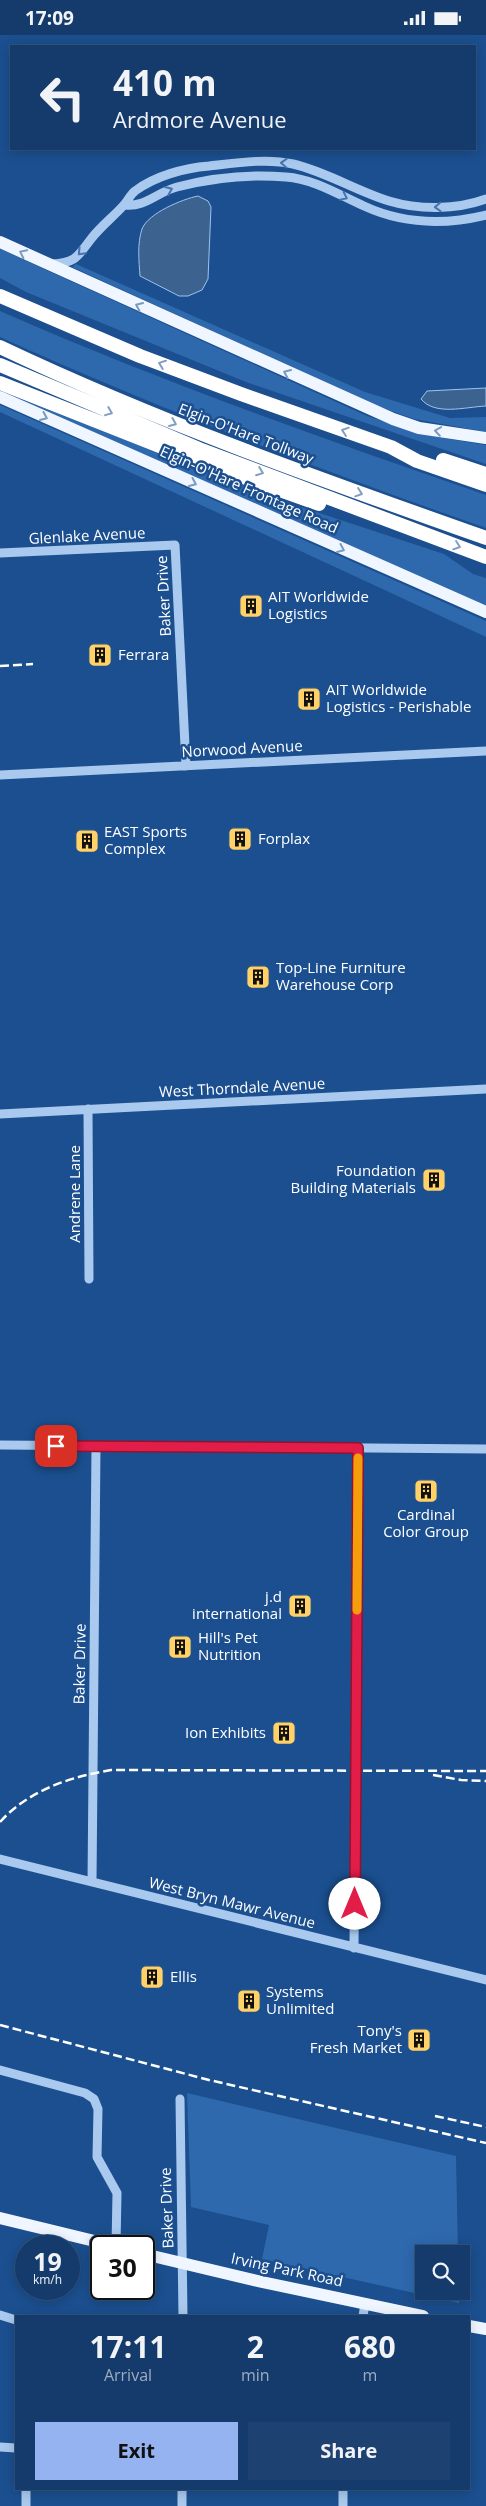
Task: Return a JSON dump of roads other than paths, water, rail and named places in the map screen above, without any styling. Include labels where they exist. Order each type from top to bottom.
[{"type":"highway","points":[[0,296],[140,356],[241,394],[391,447],[486,474]]},
{"type":"highway","name":"Elgin-O'Hare Tollway","points":[[0,347],[201,434],[313,477],[486,538]]},
{"type":"highway","points":[[0,365],[199,449],[486,557]]},
{"type":"highway","points":[[0,383],[262,485],[389,528],[427,536]]},
{"type":"highway","points":[[391,447],[417,461],[486,485]]},
{"type":"main road","points":[[0,242],[45,264],[393,419],[418,427],[486,438]]},
{"type":"main road","name":"Elgin-O'Hare Frontage Road","points":[[0,397],[486,612]]},
{"type":"main road","points":[[0,2218],[90,2240]]},
{"type":"main road","name":"Irving Park Road","points":[[155,2257],[364,2310],[414,2315]]},
{"type":"main road","points":[[470,2326],[486,2329]]},
{"type":"street","points":[[45,264],[64,263],[76,258],[134,192],[169,174],[185,169],[264,162],[290,163],[317,170],[389,201],[409,205],[426,207],[457,206],[486,199]]},
{"type":"street","points":[[124,205],[136,207],[174,188],[199,182],[286,177],[305,181],[365,207],[401,219],[443,222],[486,215]]},
{"type":"street","name":"Glenlake Avenue","points":[[0,553],[175,545]]},
{"type":"street","name":"Baker Drive","points":[[175,545],[186,765]]},
{"type":"street","name":"Norwood Avenue","points":[[0,775],[486,751]]},
{"type":"street","name":"West Thorndale Avenue","points":[[0,1114],[486,1089]]},
{"type":"street","name":"Andrene Lane","points":[[88,1109],[89,1279]]},
{"type":"street","points":[[0,1445],[486,1449]]},
{"type":"street","name":"Baker Drive","points":[[92,1882],[96,1446]]},
{"type":"street","points":[[354,1948],[358,1448]]},
{"type":"street","name":"West Bryn Mawr Avenue","points":[[0,1859],[486,1980]]},
{"type":"street","points":[[0,2070],[84,2093],[94,2099],[98,2109],[98,2157],[117,2193],[116,2235]]},
{"type":"street","name":"Baker Drive","points":[[180,2099],[183,2315]]},
{"type":"street","points":[[0,2315],[15,2320]]},
{"type":"street","points":[[0,2447],[15,2447]]},
{"type":"street","points":[[26,2490],[26,2506]]},
{"type":"street","points":[[182,2490],[182,2506]]},
{"type":"street","points":[[343,2490],[343,2506]]},
{"type":"railway","points":[[0,666],[33,664]]},
{"type":"railway","points":[[0,1822],[11,1811],[37,1793],[66,1781],[111,1770],[486,1771]]},
{"type":"railway","points":[[433,1775],[461,1780],[486,1781]]},
{"type":"railway","points":[[0,2025],[209,2080],[486,2143]]},
{"type":"railway","points":[[435,2116],[486,2127]]},
{"type":"place","name":"AIT Worldwide Logistics","points":[[251,606]]},
{"type":"place","name":"Ferrara","points":[[100,655]]},
{"type":"place","name":"AIT Worldwide Logistics - Perishable","points":[[309,699]]},
{"type":"place","name":"Forplax","points":[[240,839]]},
{"type":"place","name":"EAST Sports Complex","points":[[87,841]]},
{"type":"place","name":"Top-Line Furniture Warehouse Corp","points":[[258,977]]},
{"type":"place","name":"Foundation Building Materials","points":[[434,1180]]},
{"type":"place","name":"Cardinal Color Group","points":[[426,1491]]},
{"type":"place","name":"j.d international","points":[[300,1606]]},
{"type":"place","name":"Hill's Pet Nutrition","points":[[180,1647]]},
{"type":"place","name":"Ion Exhibits","points":[[284,1733]]},
{"type":"place","name":"Ellis","points":[[152,1977]]},
{"type":"place","name":"Systems Unlimited","points":[[249,2001]]},
{"type":"place","name":"Tony's Fresh Market","points":[[419,2040]]}]
